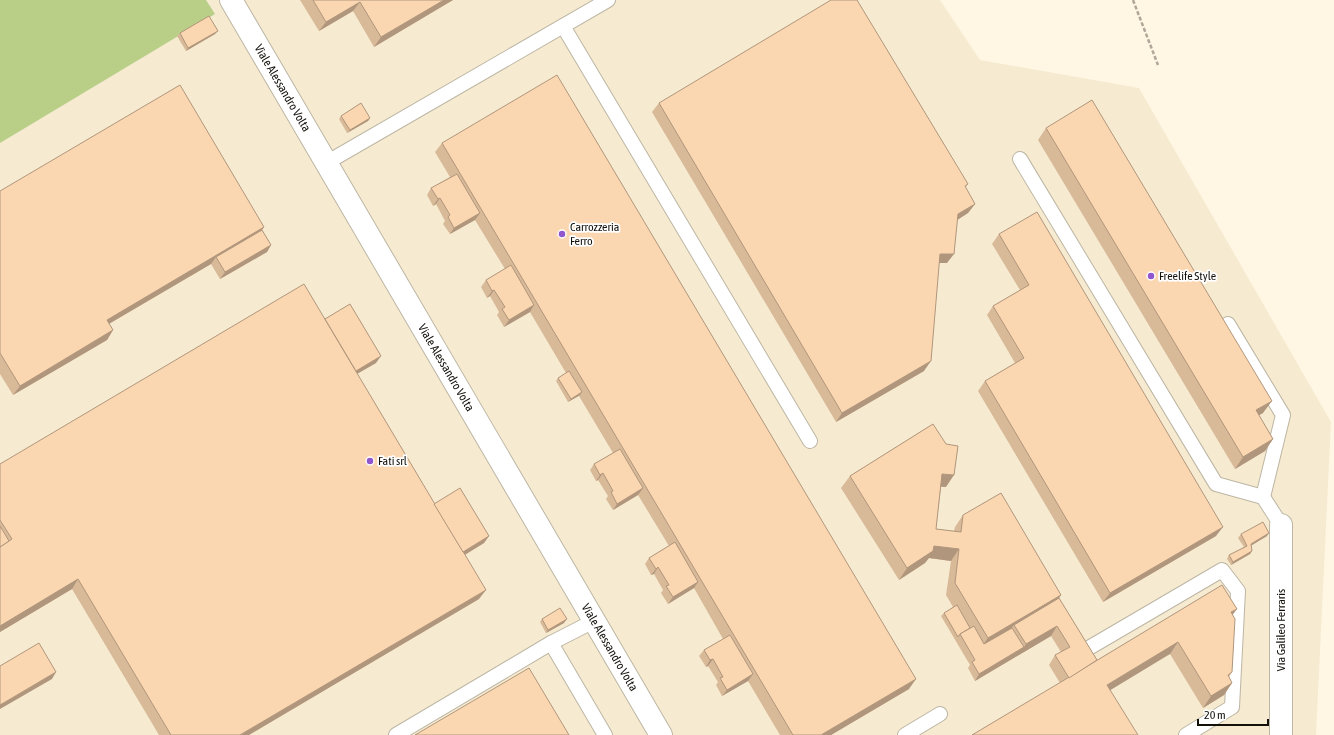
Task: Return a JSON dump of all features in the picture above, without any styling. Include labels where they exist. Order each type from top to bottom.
[{"type":"street","name":"Viale Alessandro Volta","points":[[230,0],[661,735]]},
{"type":"street","name":"Via Galileo Ferraris","points":[[1280,526],[1281,735]]},
{"type":"lane","points":[[326,163],[608,0]]},
{"type":"lane","points":[[563,26],[810,442]]},
{"type":"lane","points":[[1020,160],[1216,484],[1263,497]]},
{"type":"lane","points":[[1228,324],[1283,415],[1263,497],[1280,526]]},
{"type":"lane","points":[[1087,649],[1222,570],[1238,591],[1232,707],[1186,735]]},
{"type":"lane","points":[[396,735],[551,643],[594,621]]},
{"type":"lane","points":[[551,643],[605,735]]},
{"type":"lane","points":[[905,735],[940,714]]},
{"type":"path","points":[[1133,0],[1158,65]]},
{"type":"shaded area","points":[[0,0],[940,0],[980,60],[1139,88],[1331,422],[1316,735],[0,735]]},
{"type":"green space","points":[[0,0],[206,0],[215,14],[0,143]]},
{"type":"building","points":[[313,0],[444,0],[381,37],[360,2],[326,22]]},
{"type":"building","points":[[831,0],[857,0],[968,184],[965,186],[975,204],[958,214],[954,254],[940,254],[931,361],[842,413],[659,103]]},
{"type":"building","points":[[209,16],[218,31],[188,48],[180,33]]},
{"type":"building","points":[[557,75],[916,679],[821,735],[793,735],[442,143]]},
{"type":"building","points":[[180,85],[264,227],[107,320],[113,330],[20,386],[0,353],[0,191]]},
{"type":"building","name":"Freelife Style","points":[[1092,100],[1272,401],[1256,410],[1273,439],[1243,457],[1046,128]]},
{"type":"building","points":[[361,103],[370,118],[350,130],[341,116]]},
{"type":"building","points":[[457,174],[480,213],[454,228],[448,217],[450,215],[440,198],[438,199],[431,188]]},
{"type":"building","points":[[1037,212],[1223,527],[1110,593],[985,381],[1024,358],[993,306],[1029,285],[999,234]]},
{"type":"building","points":[[262,230],[271,245],[225,272],[216,257]]},
{"type":"building","points":[[511,265],[534,305],[509,320],[502,309],[505,307],[494,290],[492,291],[486,280]]},
{"type":"building","points":[[304,284],[486,590],[240,735],[171,735],[78,579],[0,626],[0,547],[12,539],[0,520],[0,464]]},
{"type":"building","points":[[350,304],[381,356],[356,371],[325,319]]},
{"type":"building","points":[[569,371],[582,392],[571,399],[558,378]]},
{"type":"building","points":[[933,424],[946,444],[958,446],[954,475],[942,474],[936,529],[961,532],[963,515],[1001,493],[1061,595],[988,638],[955,583],[959,549],[934,546],[933,551],[907,568],[850,476]]},
{"type":"building","points":[[620,449],[643,488],[617,504],[611,492],[613,491],[603,473],[600,475],[594,464]]},
{"type":"building","points":[[460,488],[489,536],[463,552],[434,504]]},
{"type":"building","points":[[1263,522],[1269,533],[1251,544],[1252,551],[1233,562],[1229,555],[1247,546],[1241,534]]},
{"type":"building","points":[[0,526],[9,541],[0,547]]},
{"type":"building","points":[[675,542],[698,582],[673,597],[666,586],[669,585],[658,567],[656,569],[649,558]]},
{"type":"building","points":[[1222,585],[1237,609],[1231,612],[1235,619],[1232,672],[1228,675],[1232,683],[1211,696],[1178,642],[1107,685],[1138,735],[972,735],[1071,676]]},
{"type":"building","points":[[1059,598],[1097,660],[1069,678],[1055,655],[1070,647],[1057,626],[1026,644],[1014,625]]},
{"type":"building","points":[[957,605],[970,628],[958,637],[944,613]]},
{"type":"building","points":[[560,608],[567,619],[548,630],[542,619]]},
{"type":"building","points":[[974,626],[984,644],[1012,628],[1024,647],[979,674],[972,662],[975,660],[960,634]]},
{"type":"building","points":[[730,635],[753,674],[727,690],[720,678],[723,677],[713,659],[710,660],[704,650]]},
{"type":"building","points":[[39,643],[56,672],[0,705],[0,666]]},
{"type":"building","points":[[529,668],[569,735],[415,735]]},
{"type":"place","name":"Carrozzeria Ferro","points":[[562,234]]},
{"type":"place","name":"Freelife Style","points":[[1151,276]]},
{"type":"place","name":"Fati srl","points":[[370,461]]}]
